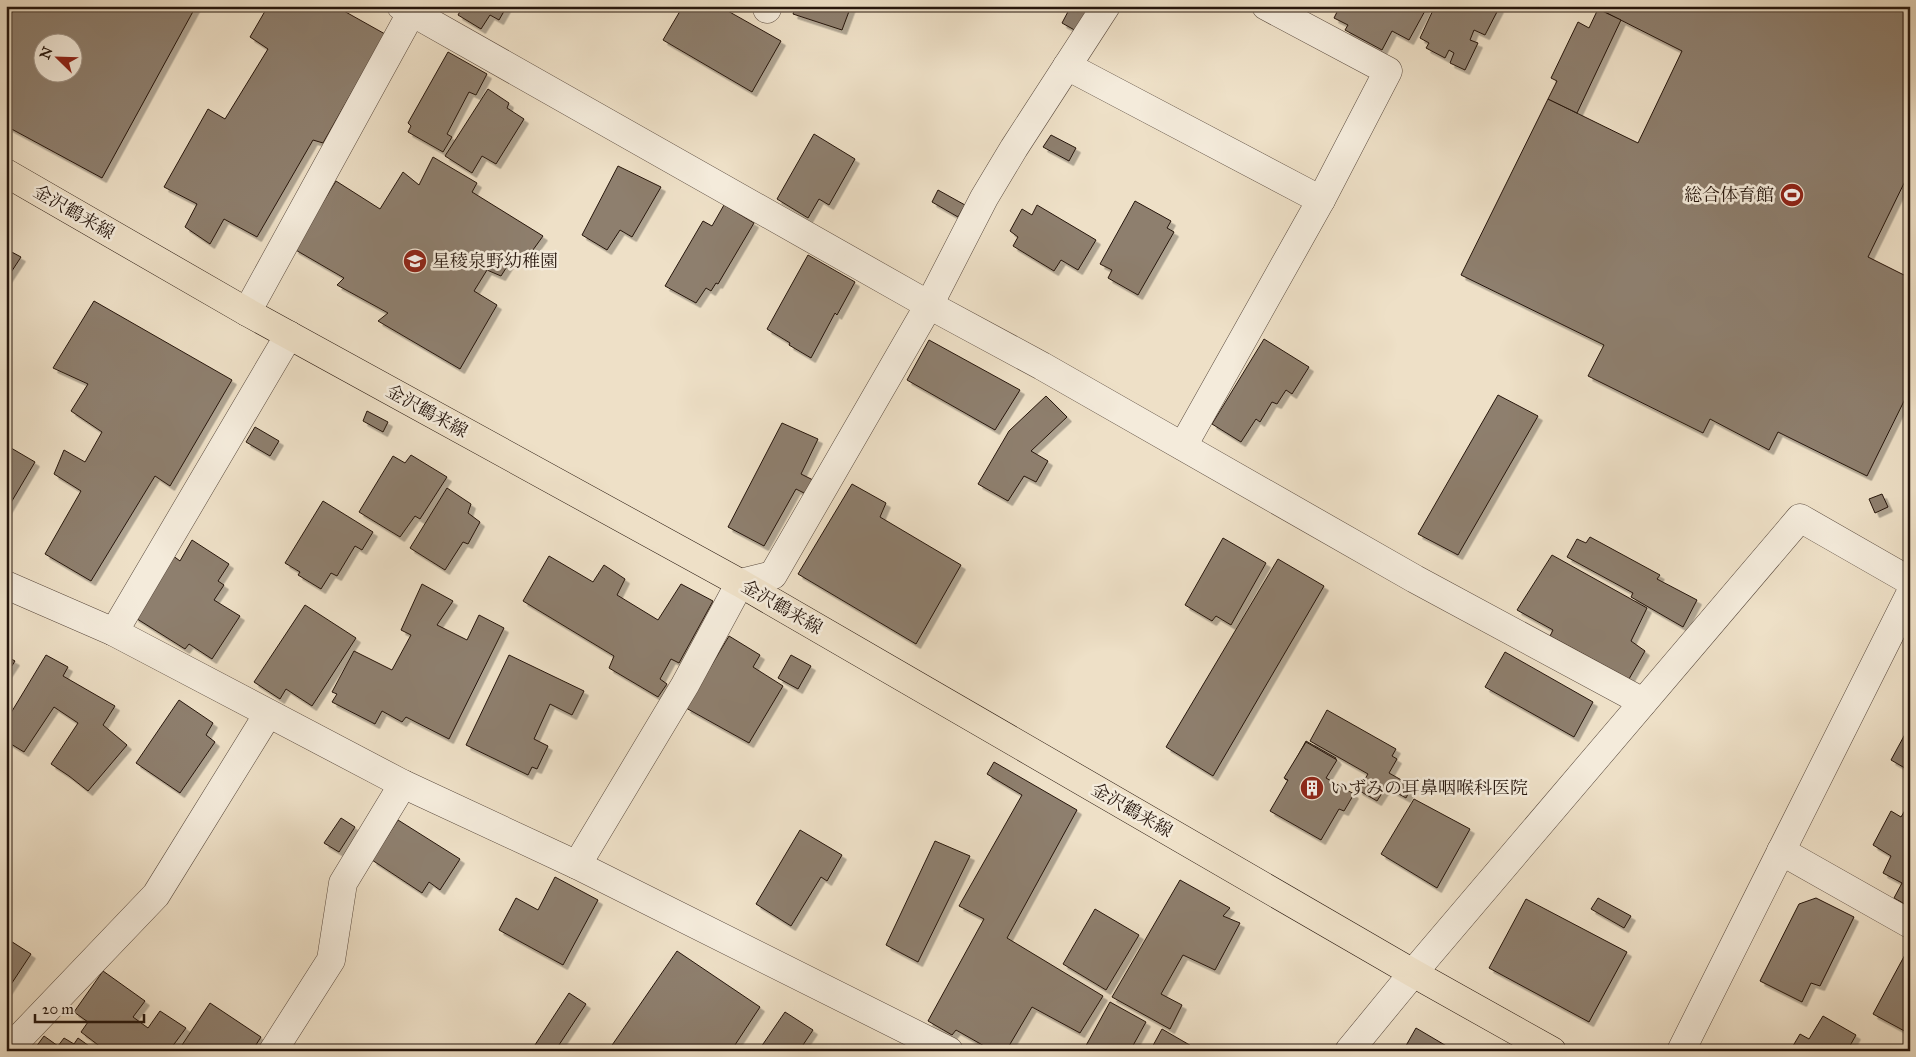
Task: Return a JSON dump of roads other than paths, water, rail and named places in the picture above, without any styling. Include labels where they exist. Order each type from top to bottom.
[{"type":"main road","name":"金沢鶴来線","points":[[6,173],[247,312],[740,584],[1413,973],[1552,1051]]},
{"type":"street","points":[[577,865],[685,684],[740,584],[773,575],[929,305],[984,198],[1106,6]]},
{"type":"street","points":[[1183,446],[1321,200],[1388,71],[1266,6]]},
{"type":"street","points":[[247,312],[409,8],[929,305],[1042,366],[1415,579],[1643,702]]},
{"type":"street","points":[[1067,66],[1321,200]]},
{"type":"street","points":[[114,632],[289,335]]},
{"type":"street","points":[[1349,1051],[1413,973],[1800,518],[1910,581]]},
{"type":"street","points":[[6,584],[114,632],[403,784],[577,865],[949,1051]]},
{"type":"street","points":[[1681,1051],[1781,851],[1902,628],[1910,594]]},
{"type":"street","points":[[6,1051],[156,896],[268,714]]},
{"type":"street","points":[[273,1051],[331,960],[343,883],[403,784]]},
{"type":"street","points":[[1781,851],[1910,924]]},
{"type":"place","name":"総合体育館","points":[[1792,195]]},
{"type":"place","name":"星稜泉野幼稚園","points":[[415,261]]},
{"type":"place","name":"いずみの耳鼻咽喉科医院","points":[[1312,788]]}]
